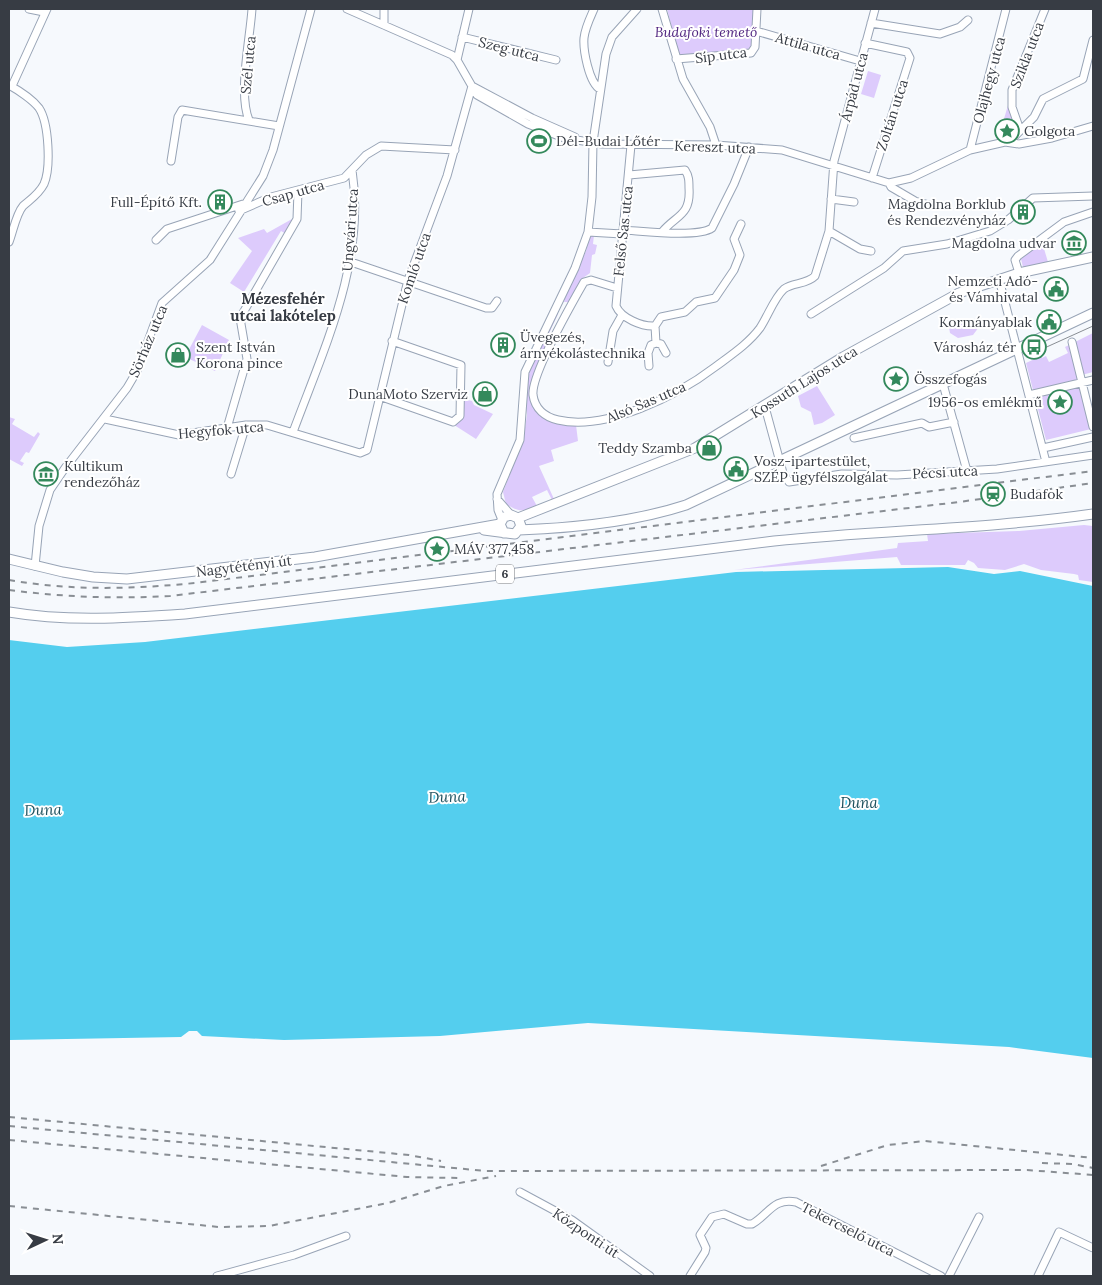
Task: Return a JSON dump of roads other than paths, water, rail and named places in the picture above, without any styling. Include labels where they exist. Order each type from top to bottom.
[{"type":"main road","name":"Kossuth Lajos utca","points":[[517,521],[680,456],[717,437],[843,357],[939,303],[973,288],[1019,273],[1093,257]]},
{"type":"main road","points":[[502,525],[517,521],[544,528],[601,522],[674,509],[780,463],[1093,313]]},
{"type":"main road","name":"6","points":[[9,612],[36,616],[118,618],[185,614],[854,532],[1023,522],[1093,514]]},
{"type":"main road","points":[[502,525],[512,535],[517,521]]},
{"type":"main road","name":"Nagytétényi út","points":[[9,559],[99,578],[156,576],[315,557],[502,525]]},
{"type":"street","points":[[9,242],[23,207],[36,195],[43,185],[47,174],[48,160],[45,129],[40,110],[10,85],[46,10],[29,9]]},
{"type":"street","name":"Szél utca","points":[[249,120],[244,85],[250,44],[252,9]]},
{"type":"street","name":"Sörház utca","points":[[35,566],[39,526],[50,490],[104,419],[137,371],[162,303],[168,295],[210,260],[241,208],[263,176],[279,126],[311,9]]},
{"type":"street","points":[[347,9],[452,55],[472,86]]},
{"type":"street","points":[[384,9],[384,25]]},
{"type":"street","points":[[457,60],[469,9]]},
{"type":"street","points":[[594,9],[587,24],[584,40],[592,81],[600,89]]},
{"type":"street","points":[[502,525],[497,499],[500,485],[520,440],[525,372],[580,257],[588,232],[592,197],[594,142],[606,54],[612,37],[637,9]]},
{"type":"street","points":[[662,9],[683,79],[710,127],[716,145]]},
{"type":"street","name":"Síp utca","points":[[676,59],[747,55],[754,51],[757,9]]},
{"type":"street","name":"Árpád utca","points":[[834,165],[875,9]]},
{"type":"street","name":"Olajhegy utca","points":[[970,150],[1006,9]]},
{"type":"street","name":"Szikla utca","points":[[1020,130],[1012,107],[1012,90],[1045,9]]},
{"type":"street","points":[[871,23],[940,34],[960,26],[968,20]]},
{"type":"street","name":"Attila utca","points":[[756,31],[860,61]]},
{"type":"street","name":"Szeg utca","points":[[462,37],[556,60]]},
{"type":"street","points":[[1009,142],[1034,117],[1043,99],[1083,79],[1093,40]]},
{"type":"street","name":"Zoltán utca","points":[[865,43],[907,52],[910,58],[872,178]]},
{"type":"street","name":"Kereszt utca","points":[[472,86],[532,118],[580,140],[631,145],[716,145],[782,150],[889,183]]},
{"type":"street","name":"Komló utca","points":[[364,452],[367,450],[408,280],[447,176],[472,86]]},
{"type":"street","points":[[171,161],[178,117],[182,110],[279,126]]},
{"type":"street","points":[[929,206],[915,202],[891,187],[889,183],[910,178],[970,150],[1009,142],[1020,144],[1052,138],[1093,126]]},
{"type":"street","name":"Felső Sas utca","points":[[622,315],[616,306],[631,145]]},
{"type":"street","name":"Csap utca","points":[[156,240],[167,229],[277,196],[336,181],[348,175],[366,155],[381,146],[455,150]]},
{"type":"street","points":[[588,232],[689,233],[712,228],[734,184],[749,147]]},
{"type":"street","name":"Alsó Sas utca","points":[[568,311],[533,388],[533,395],[538,409],[552,419],[593,422],[666,397],[688,386],[748,342],[760,328],[784,290],[810,281],[814,276],[829,231],[834,165]]},
{"type":"street","name":"Ungvári utca","points":[[293,432],[335,320],[351,262],[354,184],[352,170]]},
{"type":"street","points":[[629,175],[685,170],[688,174],[690,198],[687,208],[662,232]]},
{"type":"street","points":[[227,428],[247,359],[240,318],[294,225],[298,214],[298,192]]},
{"type":"street","points":[[811,314],[884,268],[904,251],[946,244],[990,231],[1008,220],[1033,198],[1093,196]]},
{"type":"street","points":[[831,199],[854,202]]},
{"type":"street","points":[[1019,273],[1015,260],[1018,256],[1060,224],[1093,212]]},
{"type":"street","points":[[656,343],[655,326],[661,317],[684,312],[696,302],[715,298],[734,270],[740,255],[734,240],[741,224]]},
{"type":"street","points":[[829,231],[860,249],[871,251]]},
{"type":"street","points":[[351,262],[486,308],[492,308],[497,301]]},
{"type":"street","points":[[556,306],[568,311],[584,282],[588,279],[617,288]]},
{"type":"street","points":[[1000,279],[1046,462]]},
{"type":"street","points":[[608,362],[613,331],[622,315],[648,327],[655,326]]},
{"type":"street","points":[[379,396],[453,422],[460,416],[462,365],[392,341]]},
{"type":"street","points":[[1072,342],[1093,427]]},
{"type":"street","points":[[649,366],[648,352],[651,345],[661,344],[666,353]]},
{"type":"street","points":[[1029,395],[1093,380]]},
{"type":"street","points":[[943,384],[967,470]]},
{"type":"street","name":"Pécsi utca","points":[[765,407],[785,478],[793,482],[842,474],[897,475],[967,470],[998,470],[1093,455]]},
{"type":"street","name":"Hegyfok utca","points":[[104,419],[179,435],[246,425],[267,425],[360,453],[364,452]]},
{"type":"street","points":[[854,438],[922,423],[930,427],[954,422]]},
{"type":"street","points":[[231,474],[246,425]]},
{"type":"street","points":[[1042,448],[1093,437]]},
{"type":"street","points":[[497,499],[517,521]]},
{"type":"street","name":"Központi út","points":[[520,1192],[572,1220],[650,1276]]},
{"type":"street","name":"Tekercselő utca","points":[[690,1276],[705,1252],[706,1248],[700,1235],[712,1217],[724,1214],[746,1224],[752,1224],[773,1205],[788,1200],[796,1202],[941,1276]]},
{"type":"street","points":[[949,1276],[979,1216]]},
{"type":"street","points":[[1038,1276],[1059,1232],[1093,1248]]},
{"type":"street","points":[[216,1276],[294,1255],[346,1236]]},
{"type":"water","name":"Duna","points":[[948,567],[994,574],[1020,571],[1093,586],[1093,1058],[1009,1047],[588,1023],[440,1036],[284,1040],[202,1036],[197,1031],[189,1031],[181,1037],[9,1040],[9,640],[67,647],[145,642],[736,572]]},
{"type":"tram line","points":[[1029,355],[1093,326]]},
{"type":"railway","points":[[9,580],[32,584],[102,588],[195,583],[1093,471]]},
{"type":"railway","points":[[9,590],[89,597],[170,596],[959,502],[1093,483]]},
{"type":"railway","points":[[9,1117],[409,1155],[441,1161]]},
{"type":"railway","points":[[9,1126],[486,1171],[1027,1170],[1093,1175]]},
{"type":"railway","points":[[9,1140],[407,1177],[458,1178]]},
{"type":"railway","points":[[821,1166],[888,1145],[925,1141],[1093,1158]]},
{"type":"railway","points":[[1042,1163],[1073,1164],[1093,1168]]},
{"type":"railway","points":[[9,1206],[219,1227],[269,1226],[388,1203],[444,1186],[496,1176]]},
{"type":"place","name":"Golgota","points":[[1007,131]]},
{"type":"place","name":"Dél-Budai Lőtér","points":[[539,141]]},
{"type":"place","name":"Full-Építő Kft.","points":[[220,202]]},
{"type":"place","name":"Magdolna Borklub és Rendezvényház","points":[[1023,212]]},
{"type":"place","name":"Magdolna udvar","points":[[1074,243]]},
{"type":"place","name":"Nemzeti Adó- és Vámhivatal","points":[[1056,289]]},
{"type":"place","name":"Kormányablak","points":[[1049,322]]},
{"type":"place","name":"Üvegezés, árnyékolástechnika","points":[[503,345]]},
{"type":"place","name":"Városház tér","points":[[1034,347]]},
{"type":"place","name":"Szent István Korona pince","points":[[178,355]]},
{"type":"place","name":"Összefogás","points":[[896,379]]},
{"type":"place","name":"DunaMoto Szerviz","points":[[485,394]]},
{"type":"place","name":"1956-os emlékmű","points":[[1060,402]]},
{"type":"place","name":"Teddy Szamba","points":[[709,448]]},
{"type":"place","name":"Vosz-ipartestület, SZÉP ügyfélszolgálat","points":[[736,469]]},
{"type":"place","name":"Kultikum rendezőház","points":[[46,474]]},
{"type":"place","name":"Budafok","points":[[993,494]]},
{"type":"place","name":"MÁV 377,458","points":[[437,549]]},
{"type":"district","name":"Mézesfehér utcai lakótelep","points":[[283,308]]},
{"type":"park label","name":"Budafoki temető","points":[[706,32]]}]
